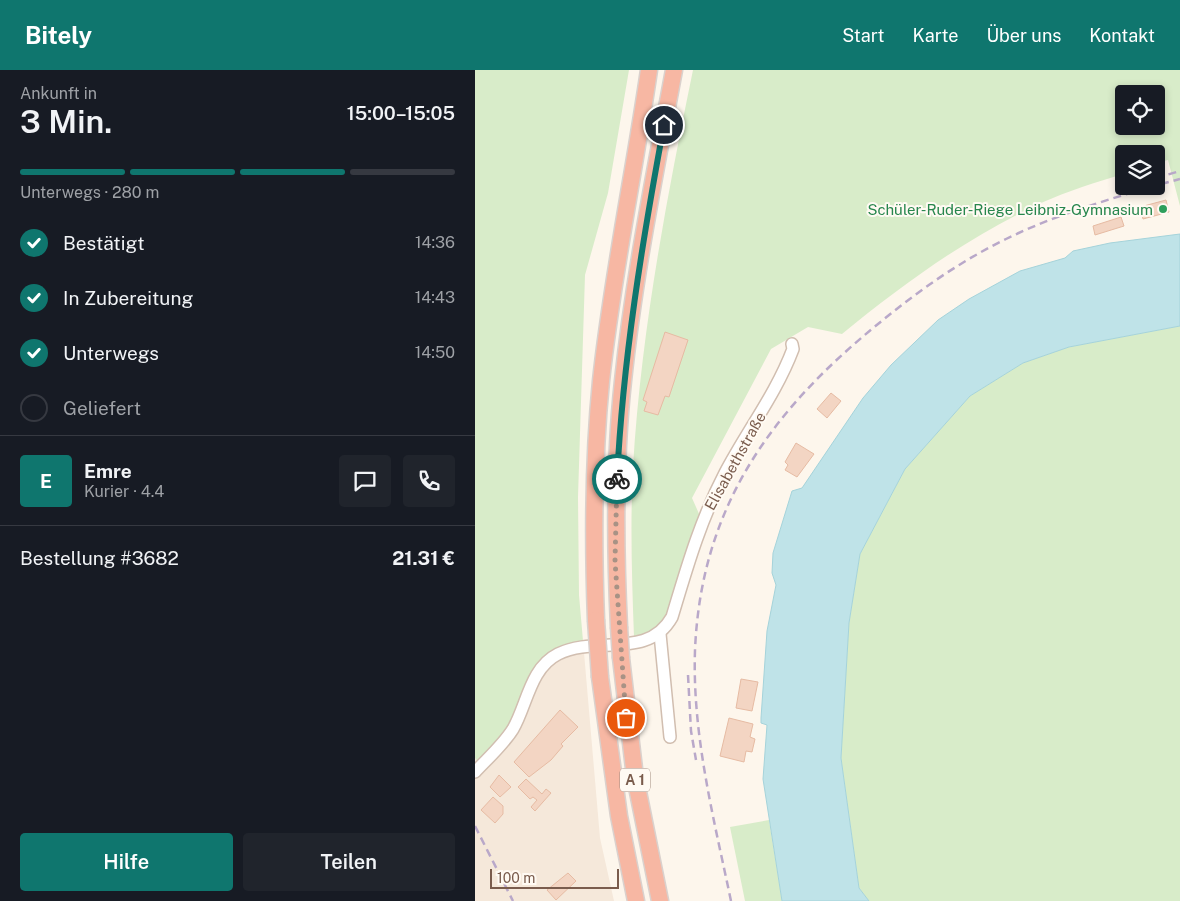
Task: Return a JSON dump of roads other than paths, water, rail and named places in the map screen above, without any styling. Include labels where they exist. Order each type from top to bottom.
[{"type":"highway","name":"A 1","points":[[636,901],[605,731],[596,620],[593,502],[601,380],[650,70]]},
{"type":"highway","name":"A 1","points":[[660,901],[635,777],[621,658],[615,501],[623,382],[642,246],[674,70]]},
{"type":"street","name":"Elisabethstraße","points":[[660,634],[672,617],[690,554],[708,506],[737,452],[776,388],[790,355],[792,344]]},
{"type":"street","points":[[475,772],[503,742],[519,716],[535,678],[558,654],[581,648],[650,641],[660,634],[670,737]]},
{"type":"water","points":[[1180,234],[1180,326],[1069,347],[1023,363],[970,396],[905,469],[860,554],[849,623],[841,758],[859,888],[869,901],[782,901],[763,779],[767,725],[761,723],[761,718],[767,631],[776,585],[772,573],[773,553],[792,491],[802,488],[863,398],[891,365],[938,320],[969,299],[1020,271],[1065,258],[1073,251],[1110,243]]},
{"type":"railway","points":[[1165,175],[1180,171]]},
{"type":"railway","points":[[1165,183],[1180,179]]},
{"type":"railway","points":[[731,901],[705,777],[697,714],[695,650],[700,599],[711,551],[727,507],[749,466],[775,428],[805,392],[840,357],[893,312],[939,278],[972,257],[1006,239],[1042,223],[1123,195]]},
{"type":"railway","points":[[688,675],[691,731],[696,760]]},
{"type":"railway","points":[[475,826],[513,901]]},
{"type":"place","name":"Schüler-Ruder-Riege Leibniz-Gymnasium","points":[[1163,209]]}]
